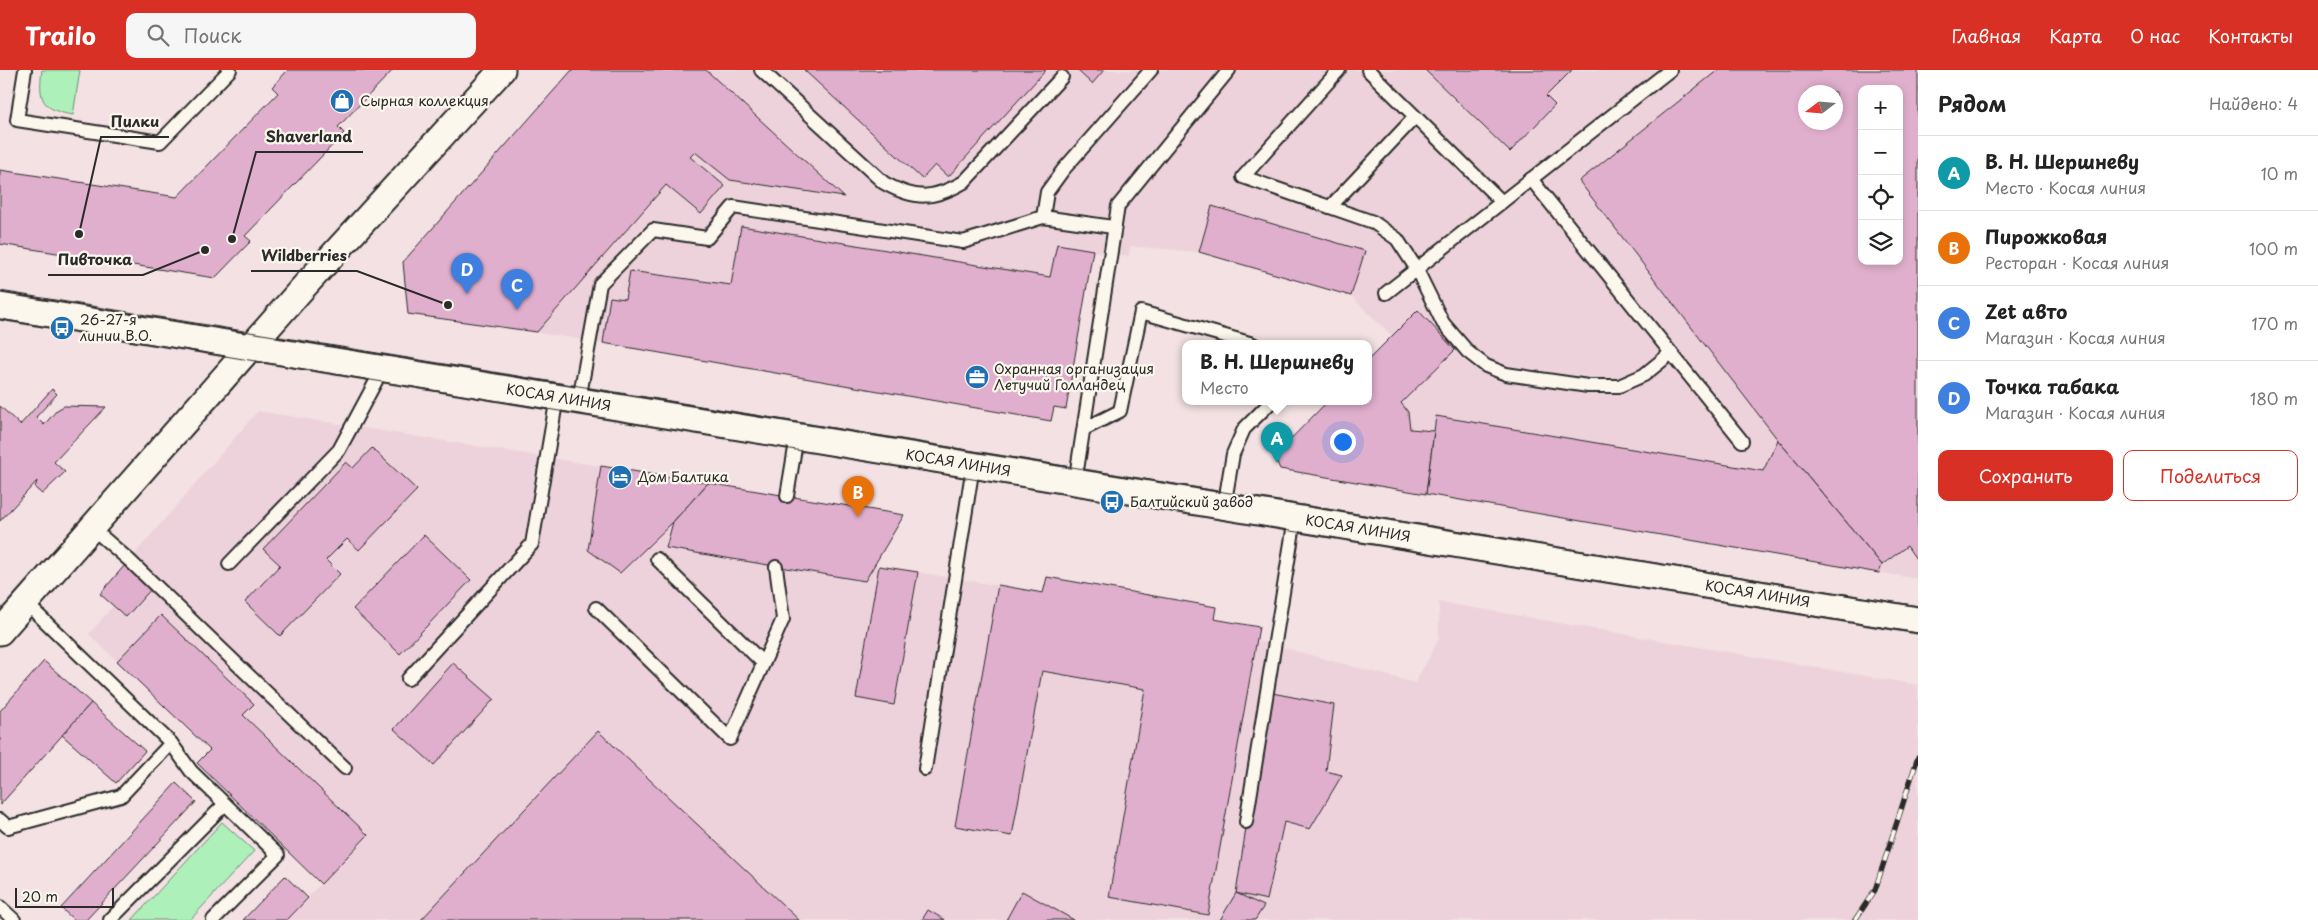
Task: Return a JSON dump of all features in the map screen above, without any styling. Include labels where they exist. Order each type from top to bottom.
[{"type":"street","points":[[0,632],[251,346],[502,70]]},
{"type":"street","name":"КОСАЯ ЛИНИЯ","points":[[0,306],[1918,620]]},
{"type":"lane","points":[[25,70],[17,120],[160,142],[230,70]]},
{"type":"lane","points":[[762,70],[884,184],[903,194],[924,197],[945,193],[964,182],[1062,77]]},
{"type":"lane","points":[[1043,217],[1047,192],[1052,185],[1151,70]]},
{"type":"lane","points":[[1075,483],[1111,253],[1113,227],[1118,206],[1229,70]]},
{"type":"lane","points":[[1338,70],[1243,177],[1373,222],[1397,239],[1416,268],[1443,323],[1468,352],[1486,366],[1506,374],[1588,386],[1619,386],[1644,375],[1671,353]]},
{"type":"lane","points":[[1368,70],[1502,202]]},
{"type":"lane","points":[[1386,293],[1670,70]]},
{"type":"lane","points":[[1330,207],[1415,117]]},
{"type":"lane","points":[[1531,179],[1742,441]]},
{"type":"lane","points":[[408,679],[532,544],[568,399],[600,284],[654,230],[707,238],[733,207],[963,242],[1043,217],[1113,227]]},
{"type":"lane","points":[[1084,429],[1120,411],[1141,312],[1239,340]]},
{"type":"lane","points":[[229,564],[339,450],[383,368]]},
{"type":"lane","points":[[1224,506],[1233,454],[1244,429],[1268,405]]},
{"type":"lane","points":[[787,496],[797,436]]},
{"type":"lane","points":[[925,769],[973,466]]},
{"type":"lane","points":[[1246,822],[1295,518]]},
{"type":"lane","points":[[92,528],[137,567],[345,768]]},
{"type":"lane","points":[[657,559],[763,663]]},
{"type":"lane","points":[[596,608],[730,739],[783,619],[776,567]]},
{"type":"lane","points":[[26,603],[171,743],[190,771],[278,856],[213,920]]},
{"type":"lane","points":[[0,820],[8,827],[121,796],[171,743]]},
{"type":"lane","points":[[110,920],[225,804]]},
{"type":"lane","points":[[0,907],[14,920]]},
{"type":"shaded area","points":[[572,70],[1918,70],[1918,579],[1280,469],[1274,456],[1324,405],[1372,405],[1372,391],[1392,336],[1351,296],[1199,252],[1130,246],[1129,256],[1093,251],[1066,409],[1054,407],[1051,421],[572,338],[408,314],[403,262]]},
{"type":"shaded area","points":[[258,411],[904,515],[874,565],[1043,593],[1047,577],[1216,607],[1214,619],[1259,627],[1257,641],[1415,683],[1439,639],[1439,602],[1918,685],[1918,920],[287,920],[321,883],[197,763],[210,750],[89,634],[113,606],[100,594]]},
{"type":"green space","points":[[42,70],[80,70],[73,115],[55,110],[44,102],[41,89]]},
{"type":"green space","points":[[222,822],[254,851],[190,920],[132,920]]},
{"type":"building","points":[[288,70],[393,70],[338,127],[344,133],[245,236],[251,241],[215,278],[0,244],[0,170],[177,197],[278,93],[272,87]]},
{"type":"building","points":[[572,70],[706,70],[844,197],[730,180],[695,152],[690,157],[725,186],[701,214],[666,185],[537,332],[408,314],[403,262]]},
{"type":"building","points":[[804,70],[1046,70],[948,177],[935,165],[922,179]]},
{"type":"building","points":[[1077,70],[1104,70],[1092,84]]},
{"type":"building","points":[[1425,70],[1572,70],[1546,96],[1555,105],[1510,152]]},
{"type":"building","points":[[1718,70],[1918,70],[1918,562],[1907,546],[1882,565],[1778,440],[1579,181]]},
{"type":"building","points":[[1212,206],[1365,251],[1351,296],[1199,252]]},
{"type":"building","points":[[741,226],[1050,277],[1057,244],[1093,250],[1066,409],[1054,407],[1051,421],[603,343],[610,297],[625,299],[630,271],[731,285]]},
{"type":"building","points":[[1418,310],[1455,350],[1401,403],[1408,412],[1410,429],[1434,431],[1426,494],[1280,469],[1274,456],[1324,405],[1372,405],[1372,356]]},
{"type":"building","points":[[52,389],[57,394],[36,417],[44,425],[57,410],[64,406],[106,407],[54,462],[65,472],[42,494],[35,488],[37,481],[0,521],[0,406],[20,425]]},
{"type":"building","points":[[1436,416],[1763,471],[1778,440],[1882,565],[1879,573],[1426,494]]},
{"type":"building","points":[[372,448],[417,490],[359,550],[347,539],[326,560],[340,574],[280,636],[245,602],[280,565],[263,549],[346,462],[353,468]]},
{"type":"building","points":[[601,466],[708,483],[673,522],[620,573],[588,550]]},
{"type":"building","points":[[708,483],[904,515],[865,581],[666,548],[673,522]]},
{"type":"building","points":[[424,535],[471,580],[400,654],[353,609]]},
{"type":"building","points":[[125,565],[152,588],[126,617],[100,594]]},
{"type":"building","points":[[879,566],[918,572],[894,705],[856,698]]},
{"type":"building","points":[[1047,577],[1216,607],[1214,619],[1259,627],[1208,915],[1109,897],[1145,689],[1042,671],[1012,836],[955,826],[998,585],[1043,593]]},
{"type":"building","points":[[161,615],[254,704],[243,715],[368,835],[321,884],[197,763],[210,750],[117,661]]},
{"type":"building","points":[[44,661],[91,703],[0,805],[0,711]]},
{"type":"building","points":[[453,663],[494,699],[434,765],[394,729]]},
{"type":"building","points":[[1267,692],[1334,705],[1326,771],[1342,775],[1310,829],[1284,822],[1267,900],[1236,893]]},
{"type":"building","points":[[91,703],[145,751],[116,783],[62,735]]},
{"type":"building","points":[[598,731],[799,920],[421,920]]},
{"type":"building","points":[[176,783],[196,802],[86,920],[74,920],[61,908]]},
{"type":"building","points":[[285,876],[308,898],[287,920],[243,920]]},
{"type":"building","points":[[1022,891],[1074,920],[1006,920]]},
{"type":"building","points":[[1236,893],[1264,906],[1255,920],[1220,920]]},
{"type":"building","points":[[928,910],[945,920],[922,920]]},
{"type":"tram line","points":[[0,291],[1918,606]]},
{"type":"tram line","points":[[0,319],[1918,633]]},
{"type":"railway","points":[[1855,920],[1875,890],[1918,757]]},
{"type":"place","name":"Сырная коллекция","points":[[342,101]]},
{"type":"place","name":"Пилки","points":[[79,234]]},
{"type":"place","name":"Shaverland","points":[[232,239]]},
{"type":"place","name":"Пивточка","points":[[205,250]]},
{"type":"place","name":"Точка табака","points":[[467,294]]},
{"type":"place","name":"Wildberries","points":[[448,305]]},
{"type":"place","name":"Zet авто","points":[[517,310]]},
{"type":"place","name":"26-27-я линии В.О.","points":[[62,328]]},
{"type":"place","name":"Охранная организация Летучий Голландец","points":[[977,377]]},
{"type":"place","name":"В. Н. Шершневу","points":[[1277,463]]},
{"type":"place","name":"Дом Балтика","points":[[620,477]]},
{"type":"place","name":"Балтийский завод","points":[[1112,502]]},
{"type":"place","name":"Пирожковая","points":[[858,517]]}]
